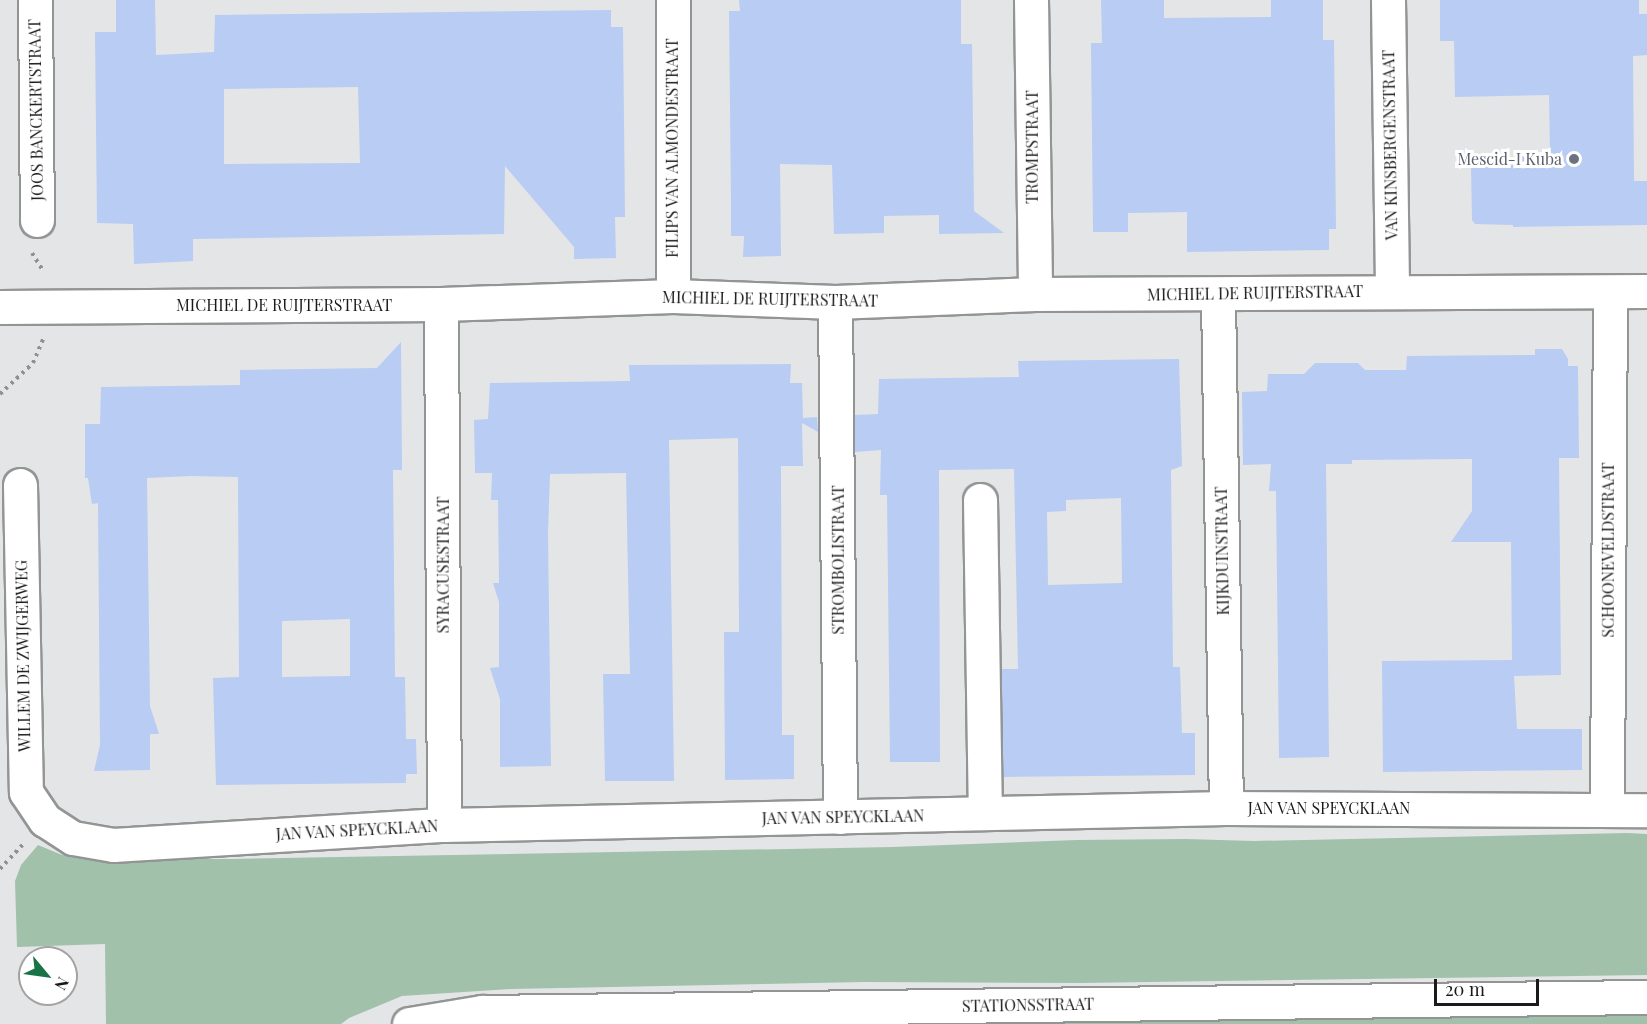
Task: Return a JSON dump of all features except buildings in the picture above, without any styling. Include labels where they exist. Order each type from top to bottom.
[{"type":"street","name":"JOOS BANCKERTSTRAAT","points":[[35,0],[37,220]]},
{"type":"street","name":"FILIPS VAN ALMONDESTRAAT","points":[[673,0],[673,296]]},
{"type":"street","name":"TROMPSTRAAT","points":[[1031,0],[1035,294]]},
{"type":"street","name":"VAN KINSBERGENSTRAAT","points":[[1388,0],[1392,290]]},
{"type":"street","name":"MICHIEL DE RUIJTERSTRAAT","points":[[0,307],[441,304],[673,296],[836,302],[1035,294],[1218,295],[1392,290],[1647,291]]},
{"type":"street","name":"SCHOONEVELDSTRAAT","points":[[1607,808],[1610,291]]},
{"type":"street","name":"KIJKDUINSTRAAT","points":[[1218,295],[1226,808]]},
{"type":"street","name":"STROMBOLISTRAAT","points":[[836,302],[840,817]]},
{"type":"street","name":"SYRACUSESTRAAT","points":[[441,304],[444,825]]},
{"type":"street","name":"WILLEM DE ZWIJGERWEG","points":[[20,485],[26,792],[45,820]]},
{"type":"street","points":[[980,500],[985,813]]},
{"type":"street","name":"JAN VAN SPEYCKLAAN","points":[[45,820],[73,838],[113,845],[444,825],[1226,808],[1607,808],[1647,810]]},
{"type":"street","name":"STATIONSSTRAAT","points":[[409,1024],[482,1012],[1647,997]]},
{"type":"path","points":[[0,394],[33,363],[43,341]]},
{"type":"green space","points":[[1647,834],[1647,975],[1080,983],[864,982],[511,989],[402,996],[349,1018],[341,1024],[106,1024],[105,944],[17,947],[15,881],[21,865],[38,845],[62,855],[99,859],[232,859],[893,847],[1077,840],[1254,841]]},
{"type":"green space","points":[[1647,1013],[1647,1024],[695,1024]]},
{"type":"place","name":"Mescid-I Kuba","points":[[1574,159]]}]
